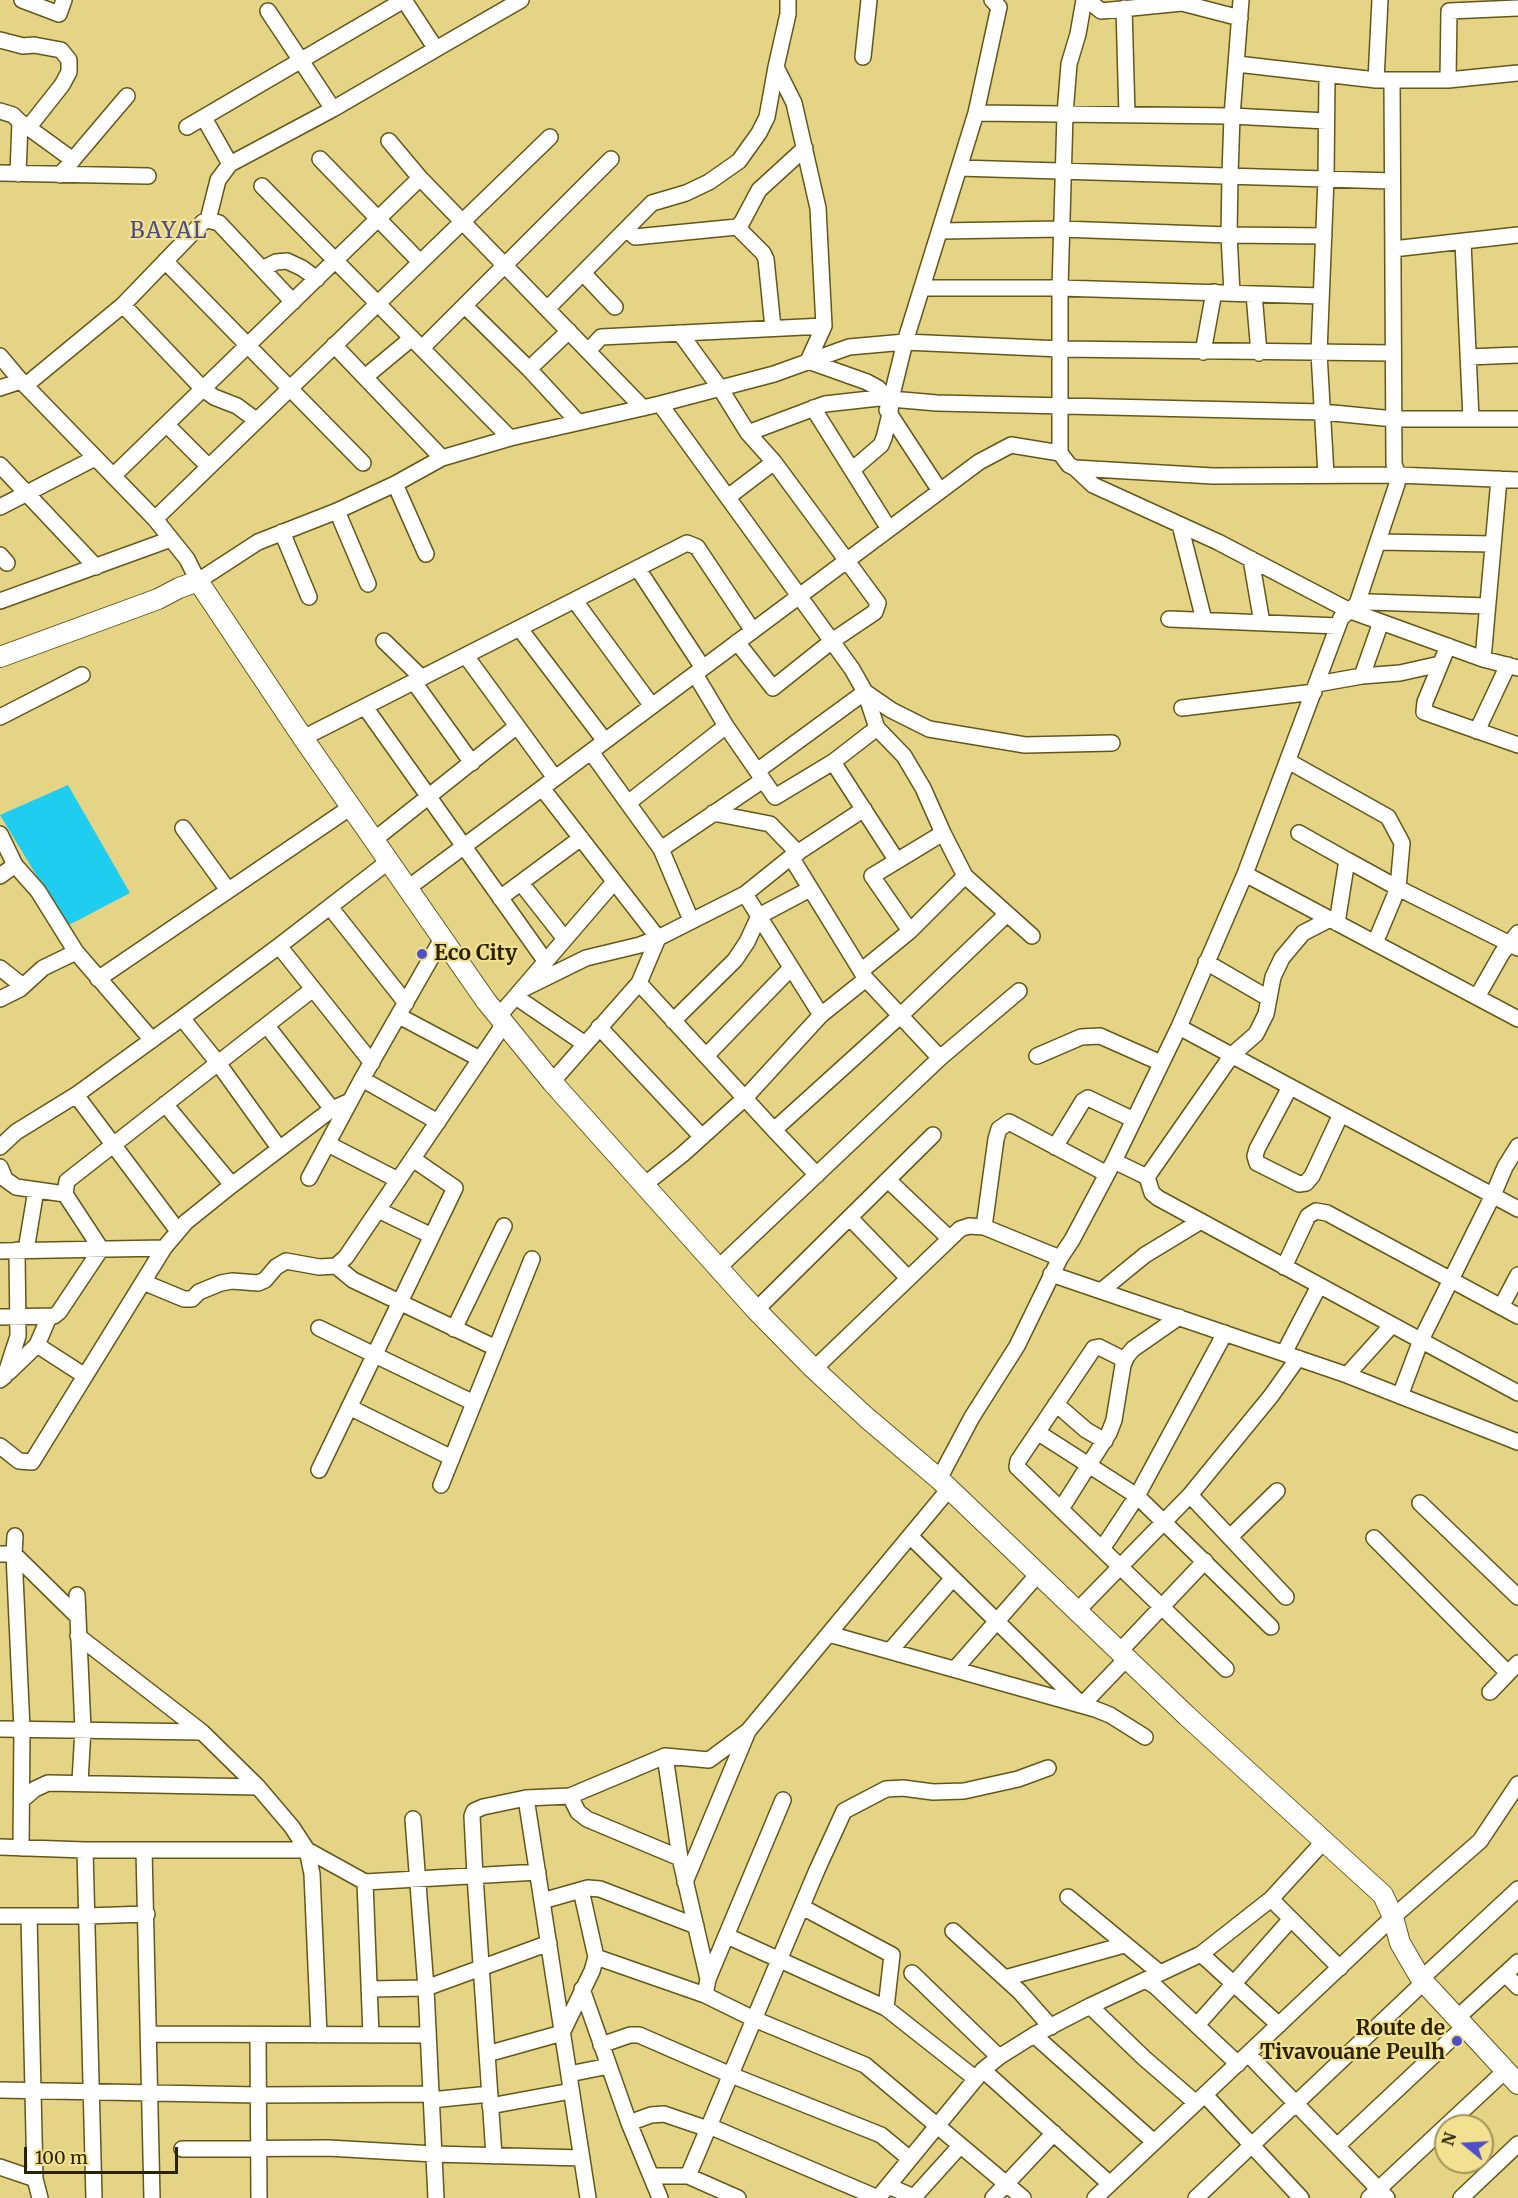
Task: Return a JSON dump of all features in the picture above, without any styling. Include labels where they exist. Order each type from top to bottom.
[{"type":"main road","points":[[0,657],[158,599],[198,581],[303,738],[501,1021],[552,1082],[756,1310],[814,1370],[944,1484],[1187,1716],[1383,1895],[1393,1917],[1400,1943],[1422,1981],[1512,2077]]},
{"type":"main road","points":[[158,599],[189,597],[213,603]]},
{"type":"street","points":[[22,0],[59,14],[64,0]]},
{"type":"street","points":[[187,127],[404,0],[436,49]]},
{"type":"street","points":[[208,220],[218,180],[230,164],[333,109],[521,0]]},
{"type":"street","points":[[547,309],[652,203],[686,193],[709,182],[739,161],[759,134],[766,117],[788,14],[788,0]]},
{"type":"street","points":[[863,57],[869,0]]},
{"type":"street","points":[[852,470],[881,445],[887,402],[976,113],[999,7],[992,0]]},
{"type":"street","points":[[1240,18],[1182,2],[1101,11],[1086,0],[1070,64],[1065,114],[1060,288],[1060,453],[1069,465],[1075,468],[1213,476],[1398,475],[1518,480]]},
{"type":"street","points":[[1232,293],[1229,235],[1230,175],[1241,0]]},
{"type":"street","points":[[1376,80],[1380,0]]},
{"type":"street","points":[[1124,8],[1127,115]]},
{"type":"street","points":[[1448,80],[1449,11],[1518,8]]},
{"type":"street","points":[[268,11],[333,109]]},
{"type":"street","points":[[0,40],[23,46],[34,45],[61,50],[69,60],[69,72],[62,85],[24,124],[18,174]]},
{"type":"street","points":[[1237,64],[1376,80],[1448,80],[1518,73]]},
{"type":"street","points":[[776,67],[794,103],[818,208],[824,326],[808,361]]},
{"type":"street","points":[[1326,475],[1319,353],[1326,178],[1327,75]]},
{"type":"street","points":[[1353,607],[1378,542],[1398,475],[1394,464],[1392,80]]},
{"type":"street","points":[[60,175],[127,96]]},
{"type":"street","points":[[0,111],[13,115],[73,160]]},
{"type":"street","points":[[976,113],[1232,116],[1326,121]]},
{"type":"street","points":[[204,118],[230,164]]},
{"type":"street","points":[[155,519],[550,137]]},
{"type":"street","points":[[389,141],[420,178],[643,408]]},
{"type":"street","points":[[736,227],[764,184],[805,147]]},
{"type":"street","points":[[320,159],[420,262]]},
{"type":"street","points":[[365,377],[417,343],[465,306],[611,159]]},
{"type":"street","points":[[959,168],[1063,173],[1230,175],[1392,181]]},
{"type":"street","points":[[0,173],[148,176]]},
{"type":"street","points":[[113,476],[420,178]]},
{"type":"street","points":[[262,186],[510,438]]},
{"type":"street","points":[[0,388],[23,383],[123,305],[203,222],[208,220],[219,223],[293,302]]},
{"type":"street","points":[[627,229],[635,237],[736,227],[763,253],[766,259],[773,328]]},
{"type":"street","points":[[940,231],[1061,229],[1324,236]]},
{"type":"street","points":[[1393,249],[1518,235]]},
{"type":"street","points":[[1463,242],[1471,419]]},
{"type":"street","points":[[165,261],[363,463]]},
{"type":"street","points":[[262,269],[276,262],[287,261],[317,279]]},
{"type":"street","points":[[583,273],[615,307]]},
{"type":"street","points":[[922,288],[1060,288],[1321,296]]},
{"type":"street","points":[[1203,352],[1215,292]]},
{"type":"street","points":[[1254,294],[1259,352]]},
{"type":"street","points":[[123,305],[203,389],[214,397],[237,406],[256,420]]},
{"type":"street","points":[[465,306],[529,369],[578,422]]},
{"type":"street","points":[[588,351],[601,337],[824,326]]},
{"type":"street","points":[[529,369],[568,331]]},
{"type":"street","points":[[680,333],[720,388],[748,433],[774,462],[878,603],[875,612],[832,641],[773,688],[737,642]]},
{"type":"street","points":[[0,356],[23,383],[155,519],[187,560],[198,581],[258,542],[337,511],[395,484],[442,458],[510,438],[660,404],[774,374],[849,347],[905,342],[1061,349],[1393,353]]},
{"type":"street","points":[[334,345],[442,458]]},
{"type":"street","points":[[1468,357],[1518,355]]},
{"type":"street","points":[[808,361],[878,388],[940,491]]},
{"type":"street","points":[[748,433],[825,404],[887,402],[1323,412],[1394,419],[1518,419]]},
{"type":"street","points":[[660,404],[852,669],[865,692],[877,728],[904,756],[923,788],[965,876],[1032,936]]},
{"type":"street","points":[[813,408],[890,529]]},
{"type":"street","points":[[166,425],[209,466]]},
{"type":"street","points":[[408,888],[979,462],[1011,445],[1060,453]]},
{"type":"street","points":[[0,507],[95,458]]},
{"type":"street","points":[[729,497],[774,462]]},
{"type":"street","points":[[0,465],[96,567]]},
{"type":"street","points":[[1075,468],[1084,479],[1093,485],[1381,622],[1483,659],[1513,666],[1477,731]]},
{"type":"street","points":[[1483,659],[1499,479]]},
{"type":"street","points":[[395,484],[426,554]]},
{"type":"street","points":[[337,511],[368,584]]},
{"type":"street","points":[[1180,525],[1204,620]]},
{"type":"street","points":[[282,532],[309,597]]},
{"type":"street","points":[[0,601],[171,539]]},
{"type":"street","points":[[1378,542],[1493,544]]},
{"type":"street","points":[[303,738],[687,543],[697,547],[753,631]]},
{"type":"street","points":[[1251,559],[1262,623]]},
{"type":"street","points":[[638,569],[699,671],[726,726],[775,797],[833,762],[877,728]]},
{"type":"street","points":[[574,601],[652,706]]},
{"type":"street","points":[[494,2156],[475,1876],[472,1816],[474,1811],[526,1798],[570,1796],[665,1756],[709,1760],[748,1731],[910,1536],[944,1484],[972,1417],[1017,1346],[1051,1274],[1111,1167],[1179,1027],[1245,874],[1341,618],[1353,607],[1370,602],[1487,606]]},
{"type":"street","points":[[1169,619],[1338,626]]},
{"type":"street","points":[[1362,676],[1381,622]]},
{"type":"street","points":[[520,629],[605,741]]},
{"type":"street","points":[[384,641],[418,680],[472,763]]},
{"type":"street","points":[[1448,646],[1425,702],[1424,712],[1518,745]]},
{"type":"street","points":[[466,656],[555,778]]},
{"type":"street","points":[[1182,708],[1315,688],[1362,676],[1400,673],[1440,664]]},
{"type":"street","points":[[0,717],[82,675]]},
{"type":"street","points":[[865,692],[891,710],[929,729],[1025,745],[1112,743]]},
{"type":"street","points":[[661,849],[713,813],[865,692]]},
{"type":"street","points":[[365,707],[546,962]]},
{"type":"street","points":[[374,840],[517,726]]},
{"type":"street","points":[[628,803],[726,726]]},
{"type":"street","points":[[591,752],[661,849],[692,920]]},
{"type":"street","points":[[1288,761],[1388,817],[1401,843],[1398,888],[1374,943]]},
{"type":"street","points":[[833,762],[897,861]]},
{"type":"street","points":[[542,788],[657,938]]},
{"type":"street","points":[[98,979],[351,807]]},
{"type":"street","points":[[518,993],[586,958],[640,945],[657,938],[745,894],[794,855],[864,809]]},
{"type":"street","points":[[713,813],[770,824],[794,855],[810,889],[863,975],[940,1058]]},
{"type":"street","points":[[183,828],[228,890]]},
{"type":"street","points":[[1299,833],[1398,888],[1515,942],[1502,953],[1477,997]]},
{"type":"street","points":[[0,834],[15,865],[38,891],[76,952],[152,1040]]},
{"type":"street","points":[[910,931],[872,876],[943,834]]},
{"type":"street","points":[[501,898],[581,838]]},
{"type":"street","points":[[1333,921],[1347,860]]},
{"type":"street","points":[[0,1147],[16,1132],[76,1095],[182,1018],[389,861]]},
{"type":"street","points":[[0,876],[15,865]]},
{"type":"street","points":[[1245,874],[1518,1019]]},
{"type":"street","points":[[644,1185],[745,1098],[821,1015],[965,876]]},
{"type":"street","points":[[143,1282],[184,1299],[192,1299],[198,1292],[221,1283],[232,1281],[258,1283],[265,1280],[276,1267],[286,1261],[319,1267],[336,1266],[346,1257],[480,1059],[518,993],[614,882]]},
{"type":"street","points":[[521,883],[565,939]]},
{"type":"street","points":[[674,1021],[735,960],[747,942],[759,916],[810,889]]},
{"type":"street","points":[[745,894],[821,1015]]},
{"type":"street","points":[[330,907],[402,1010],[480,1059]]},
{"type":"street","points":[[774,1131],[1007,914]]},
{"type":"street","points":[[1147,1177],[1232,1055],[1256,1034],[1266,1014],[1268,998],[1278,965],[1290,947],[1303,933],[1333,921]]},
{"type":"street","points":[[309,1178],[442,937]]},
{"type":"street","points":[[552,1082],[639,983],[657,938]]},
{"type":"street","points":[[279,946],[372,1063]]},
{"type":"street","points":[[0,999],[20,989],[43,968],[76,952]]},
{"type":"street","points":[[1206,962],[1268,998]]},
{"type":"street","points":[[0,968],[19,983],[20,989]]},
{"type":"street","points":[[706,1056],[791,968]]},
{"type":"street","points":[[639,983],[817,1175]]},
{"type":"street","points":[[101,1249],[65,1194],[67,1181],[313,989]]},
{"type":"street","points":[[718,1268],[940,1058],[1019,991]]},
{"type":"street","points":[[518,993],[585,1044]]},
{"type":"street","points":[[182,1018],[218,1063],[279,1148]]},
{"type":"street","points":[[267,1026],[332,1109]]},
{"type":"street","points":[[599,1027],[702,1137]]},
{"type":"street","points":[[1179,1027],[1518,1209]]},
{"type":"street","points":[[1037,1056],[1081,1037],[1100,1036],[1161,1063]]},
{"type":"street","points":[[362,1079],[438,1122]]},
{"type":"street","points":[[1290,1087],[1257,1149],[1255,1156],[1257,1163],[1299,1184],[1306,1183],[1312,1176],[1341,1114]]},
{"type":"street","points":[[76,1095],[178,1231]]},
{"type":"street","points":[[1055,1147],[1083,1101],[1088,1098],[1134,1120]]},
{"type":"street","points":[[0,1446],[19,1461],[32,1462],[164,1248],[178,1231],[186,1222],[279,1148],[332,1109],[350,1101]]},
{"type":"street","points":[[165,1104],[232,1185]]},
{"type":"street","points":[[984,1227],[999,1129],[1009,1122],[1055,1147],[1147,1177]]},
{"type":"street","points":[[756,1310],[933,1135]]},
{"type":"street","points":[[328,1144],[398,1180]]},
{"type":"street","points":[[1400,1396],[1420,1340],[1505,1167],[1518,1146]]},
{"type":"street","points":[[319,1470],[455,1188],[413,1159]]},
{"type":"street","points":[[0,1167],[10,1185],[65,1194]]},
{"type":"street","points":[[1147,1177],[1152,1193],[1158,1198],[1518,1393]]},
{"type":"street","points":[[888,1180],[949,1238]]},
{"type":"street","points":[[2,1380],[18,1336],[22,1250],[36,1190]]},
{"type":"street","points":[[378,1210],[432,1236]]},
{"type":"street","points":[[1284,1267],[1308,1216],[1316,1211],[1327,1213],[1518,1316]]},
{"type":"street","points":[[850,1218],[908,1278]]},
{"type":"street","points":[[1101,1291],[1145,1255],[1201,1221]]},
{"type":"street","points":[[454,1329],[504,1226]]},
{"type":"street","points":[[814,1370],[960,1229],[969,1226],[984,1227],[1060,1258]]},
{"type":"street","points":[[0,1251],[164,1248]]},
{"type":"street","points":[[0,1317],[49,1317],[59,1312],[101,1249]]},
{"type":"street","points":[[441,1485],[532,1259]]},
{"type":"street","points":[[336,1266],[353,1280],[496,1348]]},
{"type":"street","points":[[1051,1274],[1347,1375],[1518,1442]]},
{"type":"street","points":[[1501,1308],[1518,1275]]},
{"type":"street","points":[[1078,1610],[1190,1496],[1271,1396],[1291,1356],[1319,1286]]},
{"type":"street","points":[[2,1380],[37,1345],[49,1317]]},
{"type":"street","points":[[1060,1509],[1105,1441],[1114,1420],[1125,1360],[1133,1349],[1179,1317]]},
{"type":"street","points":[[1347,1375],[1392,1325]]},
{"type":"street","points":[[319,1328],[474,1403]]},
{"type":"street","points":[[1102,1549],[1137,1496],[1226,1333]]},
{"type":"street","points":[[37,1345],[85,1376]]},
{"type":"street","points":[[1125,1360],[1099,1347],[1094,1348],[1018,1461],[1017,1467],[1226,1669]]},
{"type":"street","points":[[1056,1404],[1086,1430],[1105,1441]]},
{"type":"street","points":[[350,1407],[452,1458]]},
{"type":"street","points":[[1038,1432],[1137,1496],[1271,1627]]},
{"type":"street","points":[[1230,1538],[1276,1491]]},
{"type":"street","points":[[1190,1496],[1286,1597]]},
{"type":"street","points":[[1420,1503],[1518,1597]]},
{"type":"street","points":[[15,1536],[7,1554],[22,1729],[21,1848]]},
{"type":"street","points":[[910,1536],[1082,1705]]},
{"type":"street","points":[[1374,1538],[1513,1668],[1490,1692]]},
{"type":"street","points":[[7,1554],[78,1617]]},
{"type":"street","points":[[1082,1705],[1162,1606],[1205,1561]]},
{"type":"street","points":[[955,1669],[1039,1573]]},
{"type":"street","points":[[890,1651],[953,1578]]},
{"type":"street","points":[[77,1595],[83,1729],[80,1782]]},
{"type":"street","points":[[829,1634],[1082,1705],[1110,1715],[1145,1737]]},
{"type":"street","points":[[78,1636],[202,1732],[258,1787],[292,1827],[307,1850],[312,1874],[320,2035]]},
{"type":"street","points":[[0,1729],[202,1732]]},
{"type":"street","points":[[685,1882],[748,1731]]},
{"type":"street","points":[[665,1756],[680,1857],[708,1979]]},
{"type":"street","points":[[688,2176],[844,1811],[886,1789],[964,1791],[1018,1779],[1048,1768]]},
{"type":"street","points":[[22,1800],[48,1783],[258,1787]]},
{"type":"street","points":[[1095,2198],[1393,1917],[1480,1841],[1518,1784]]},
{"type":"street","points":[[570,1796],[578,1812],[587,1819],[680,1857]]},
{"type":"street","points":[[526,1798],[588,2198]]},
{"type":"street","points":[[705,1995],[708,1979],[783,1800]]},
{"type":"street","points":[[413,1819],[426,1988],[436,2198]]},
{"type":"street","points":[[881,2194],[980,2074],[999,2057],[1034,2035],[1090,2006],[1201,1954],[1270,1899],[1325,1840]]},
{"type":"street","points":[[0,1847],[85,1850],[307,1850],[365,1882],[538,1872]]},
{"type":"street","points":[[85,1850],[94,2198]]},
{"type":"street","points":[[144,1850],[152,2198]]},
{"type":"street","points":[[365,1882],[372,2035]]},
{"type":"street","points":[[542,1901],[588,1888],[600,1889],[696,1926]]},
{"type":"street","points":[[487,2054],[562,2033],[592,1971],[596,1957],[581,1890]]},
{"type":"street","points":[[1196,2198],[1518,1890]]},
{"type":"street","points":[[1068,1897],[1160,1973]]},
{"type":"street","points":[[1270,1899],[1340,1968]]},
{"type":"street","points":[[802,1907],[892,1955],[886,2008]]},
{"type":"street","points":[[0,1916],[147,1914]]},
{"type":"street","points":[[29,1916],[35,2179],[40,2198]]},
{"type":"street","points":[[1197,2025],[1291,1919]]},
{"type":"street","points":[[953,1931],[1005,1978],[1051,2027]]},
{"type":"street","points":[[727,1936],[886,2008],[980,2074],[1054,2133],[1110,2184]]},
{"type":"street","points":[[369,1989],[426,1988],[549,1943]]},
{"type":"street","points":[[1005,1978],[1124,1945]]},
{"type":"street","points":[[1201,1954],[1279,2025]]},
{"type":"street","points":[[596,1957],[705,1995],[754,2019],[865,2065],[1023,2198]]},
{"type":"street","points":[[1337,2146],[1518,1962]]},
{"type":"street","points":[[912,1973],[999,2057]]},
{"type":"street","points":[[1505,1974],[1518,1987]]},
{"type":"street","points":[[1145,1980],[1155,1986],[1197,2025],[1243,2059],[1295,2103],[1337,2146],[1379,2195],[1434,2138]]},
{"type":"street","points":[[582,1989],[629,2122],[660,2198]]},
{"type":"street","points":[[1090,2006],[1144,2058],[1200,2099],[1251,2144],[1291,2195]]},
{"type":"street","points":[[149,2034],[428,2035]]},
{"type":"street","points":[[258,2035],[259,2198]]},
{"type":"street","points":[[1034,2035],[1154,2142]]},
{"type":"street","points":[[601,2045],[630,2036],[639,2036],[881,2135],[910,2159]]},
{"type":"street","points":[[569,2073],[609,2066]]},
{"type":"street","points":[[1462,2114],[1512,2077]]},
{"type":"street","points":[[0,2090],[490,2100],[571,2091]]},
{"type":"street","points":[[629,2122],[651,2115],[664,2114],[709,2128],[881,2194],[914,2197],[960,2146]]},
{"type":"street","points":[[993,2198],[1054,2133]]},
{"type":"street","points":[[1461,2198],[1518,2144]]},
{"type":"street","points":[[182,2149],[328,2148],[434,2154],[582,2158]]},
{"type":"street","points":[[0,2167],[35,2179]]},
{"type":"street","points":[[651,2176],[688,2176],[738,2198]]},
{"type":"water","points":[[68,785],[130,893],[67,926],[0,815]]},
{"type":"place","name":"Eco City","points":[[422,954]]},
{"type":"place","name":"Route de Tivavouane Peulh","points":[[1457,2041]]},
{"type":"district","name":"BAYAL","points":[[169,232]]}]
